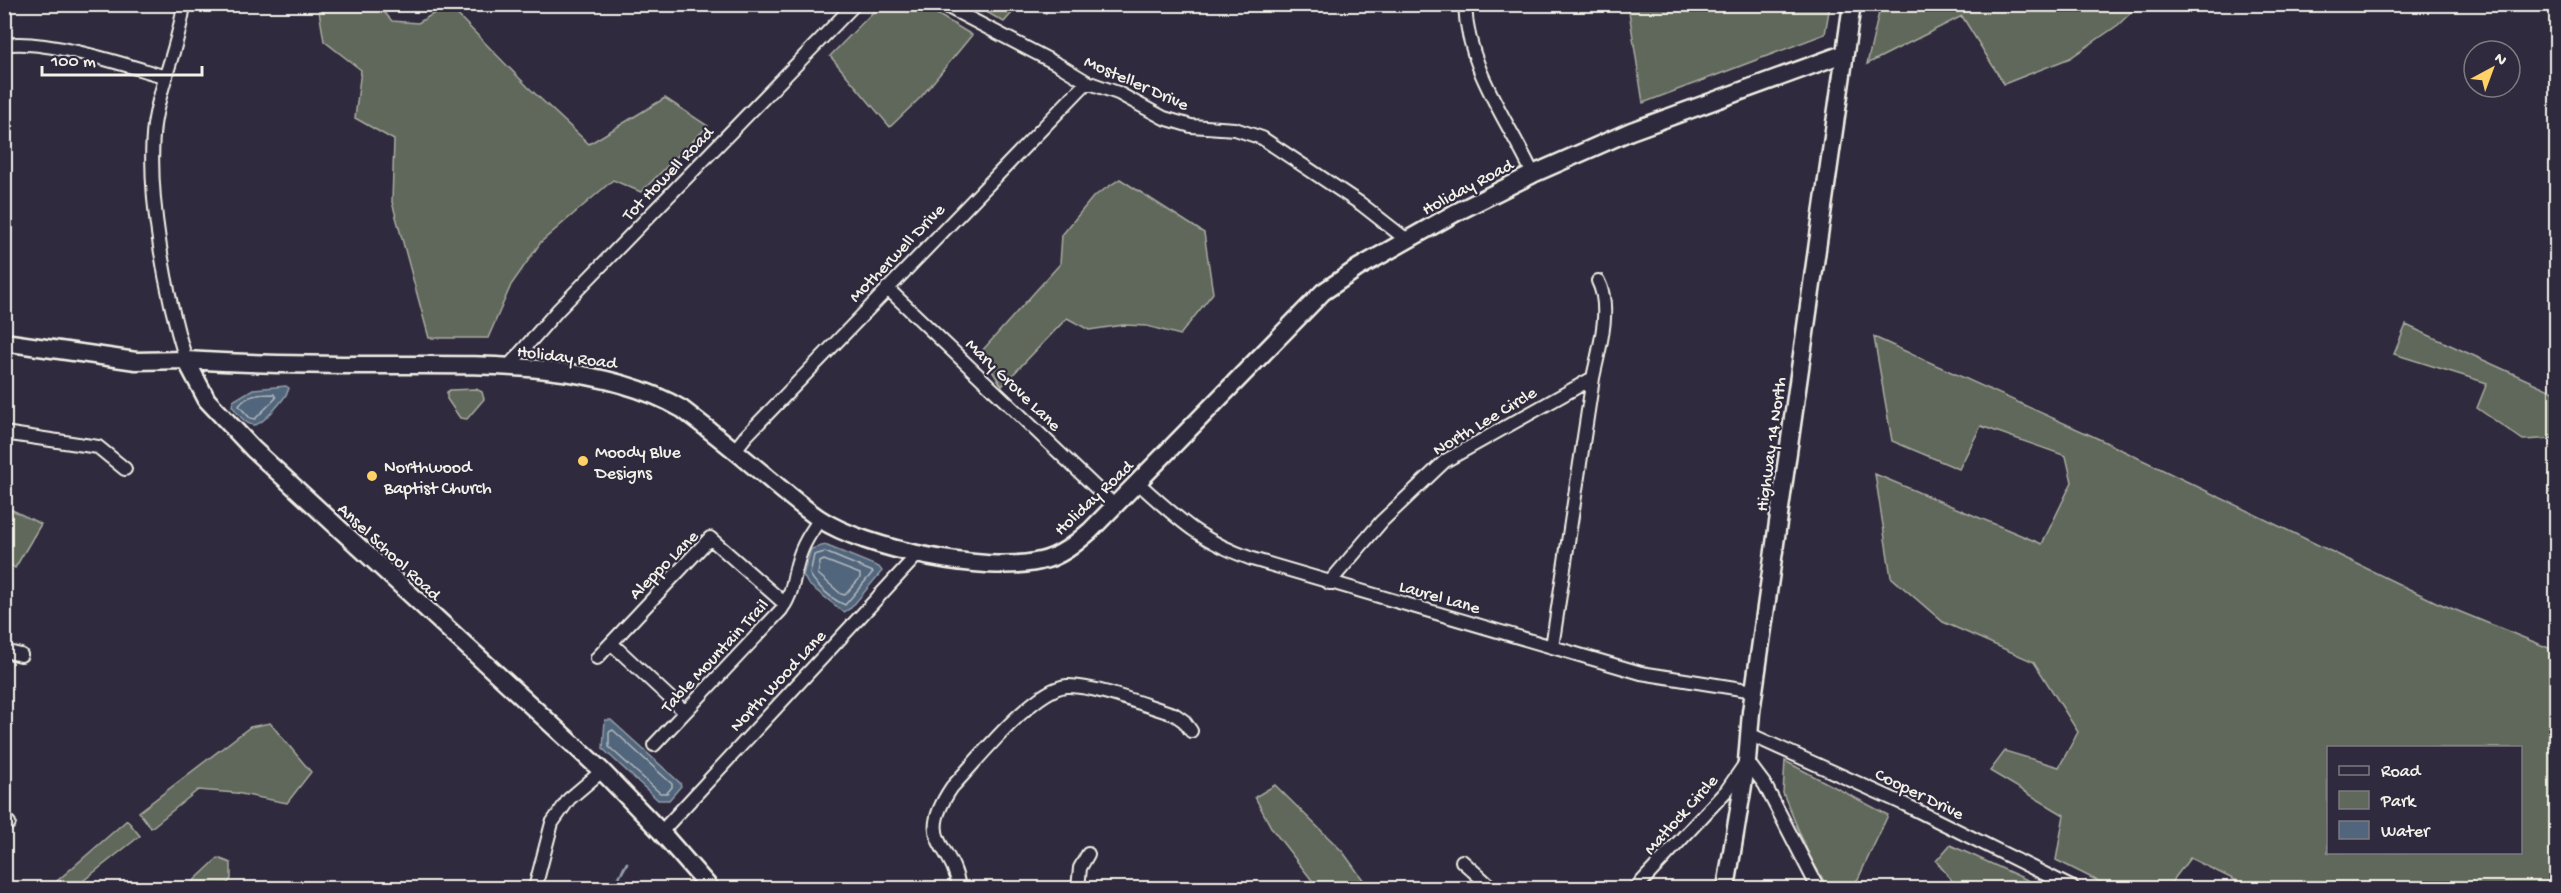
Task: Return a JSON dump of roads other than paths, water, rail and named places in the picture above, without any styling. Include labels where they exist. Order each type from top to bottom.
[{"type":"street","points":[[4,342],[136,361],[186,360],[161,249],[153,140],[156,115],[177,43],[184,4]]},
{"type":"street","name":"Tot Howell Road","points":[[507,368],[558,310],[855,4]]},
{"type":"street","name":"Mosteller Drive","points":[[942,4],[1087,82],[1118,93],[1179,123],[1235,129],[1262,138],[1361,204],[1407,240]]},
{"type":"street","points":[[1465,4],[1469,35],[1481,74],[1533,174]]},
{"type":"street","name":"Highway 14 North","points":[[1726,888],[1748,761],[1754,691],[1852,4]]},
{"type":"street","points":[[4,45],[21,44],[53,48],[166,77]]},
{"type":"street","name":"Holiday Road","points":[[186,360],[507,368],[587,375],[643,389],[682,409],[820,519],[867,542],[952,560],[986,563],[1041,561],[1056,556],[1073,546],[1138,483],[1323,292],[1358,268],[1533,174],[1631,131],[1844,54]]},
{"type":"street","name":"Motherwell Drive","points":[[735,450],[887,288],[1087,82]]},
{"type":"street","points":[[1552,647],[1593,378],[1601,342],[1604,306],[1598,281]]},
{"type":"street","name":"Mary Grove Lane","points":[[887,288],[1115,506]]},
{"type":"street","name":"Ansel School Road","points":[[186,360],[207,400],[253,449],[602,771],[661,832],[710,888]]},
{"type":"street","name":"North Lee Circle","points":[[1329,583],[1382,521],[1445,461],[1593,378]]},
{"type":"street","points":[[4,433],[98,447],[125,469]]},
{"type":"street","name":"Laurel Lane","points":[[1138,483],[1177,519],[1213,544],[1252,559],[1641,673],[1754,691]]},
{"type":"street","name":"Table Mountain Trail","points":[[654,745],[785,604],[794,584],[805,542],[820,519]]},
{"type":"street","name":"Aleppo Lane","points":[[597,658],[711,538],[785,604]]},
{"type":"street","name":"North Wood Lane","points":[[661,832],[920,553]]},
{"type":"street","points":[[611,643],[685,712]]},
{"type":"street","points":[[4,651],[21,655]]},
{"type":"street","points":[[958,888],[954,872],[936,836],[936,824],[942,802],[952,788],[1042,695],[1062,687],[1085,688],[1174,714],[1184,721],[1191,731]]},
{"type":"street","name":"Cooper Drive","points":[[1749,734],[1904,804],[2073,888]]},
{"type":"street","points":[[1748,761],[1765,785],[1818,888]]},
{"type":"street","name":"Matlock Circle","points":[[1636,888],[1727,790],[1748,761]]},
{"type":"street","points":[[535,888],[552,823],[569,799],[602,771]]},
{"type":"street","points":[[1078,888],[1080,868],[1088,854]]},
{"type":"street","points":[[1462,861],[1492,888]]},
{"type":"water","points":[[286,386],[289,388],[279,404],[257,424],[247,422],[232,406],[233,401],[253,389]]},
{"type":"water","points":[[825,545],[879,567],[882,571],[851,608],[844,612],[808,584],[803,575],[811,549]]},
{"type":"water","points":[[605,720],[611,720],[680,783],[681,786],[669,800],[658,800],[603,749]]},
{"type":"waterway","points":[[1045,13],[1053,4]]},
{"type":"waterway","points":[[613,888],[627,863]]},
{"type":"place","name":"Moody Blue Designs","points":[[583,461]]},
{"type":"place","name":"Northwood Baptist Church","points":[[372,476]]}]
